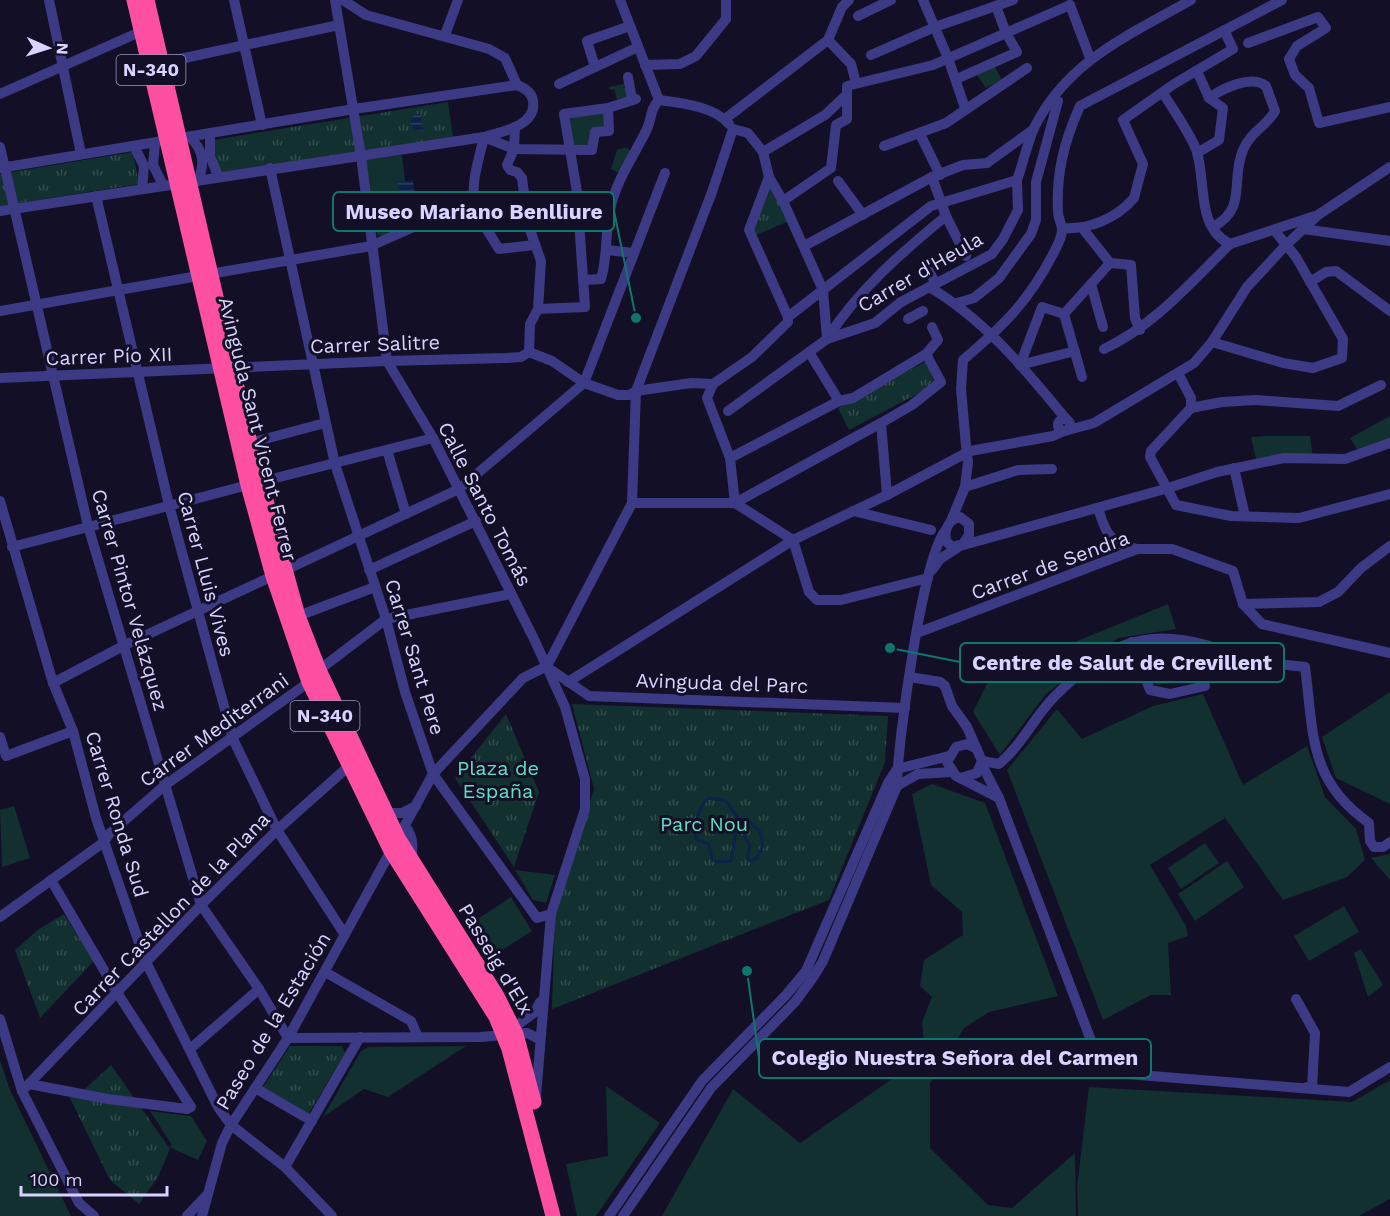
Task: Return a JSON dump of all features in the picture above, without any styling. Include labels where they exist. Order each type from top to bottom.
[{"type":"highway","name":"Avinguda Sant Vicent Ferrer","points":[[134,0],[173,140]]},
{"type":"highway","name":"Avinguda Sant Vicent Ferrer","points":[[147,0],[161,63],[182,183],[254,483],[279,573],[314,676],[349,766],[398,838]]},
{"type":"highway","name":"Avinguda Sant Vicent Ferrer","points":[[226,369],[250,443],[254,483]]},
{"type":"highway","name":"Avinguda Sant Vicent Ferrer","points":[[279,573],[298,616],[314,676],[398,838]]},
{"type":"highway","name":"Passeig d'Elx","points":[[398,838],[497,996],[535,1107],[559,1216]]},
{"type":"highway","name":"Passeig d'Elx","points":[[398,838],[487,1002],[511,1033],[530,1124],[553,1216]]},
{"type":"street","points":[[49,0],[81,154]]},
{"type":"street","points":[[234,0],[262,124]]},
{"type":"street","points":[[335,0],[362,156],[371,246],[387,361]]},
{"type":"street","points":[[342,0],[366,15],[489,49],[505,58],[517,86]]},
{"type":"street","points":[[445,35],[458,0]]},
{"type":"street","points":[[620,0],[659,100]]},
{"type":"street","points":[[645,65],[680,64],[696,56],[726,19],[726,0]]},
{"type":"street","points":[[725,119],[828,40],[842,7],[849,0]]},
{"type":"street","points":[[858,16],[891,0]]},
{"type":"street","points":[[923,0],[948,58],[964,108]]},
{"type":"street","points":[[871,56],[935,27],[1013,0]]},
{"type":"street","points":[[788,317],[931,206],[1017,180],[1034,129],[1062,86],[1090,58],[1191,0]]},
{"type":"street","points":[[623,1216],[711,1088],[795,1002],[814,976],[823,961],[897,786],[897,757],[929,575],[940,536],[948,526],[964,487],[968,453],[961,389],[963,360],[992,335],[1032,294],[1060,239],[1062,228],[1058,216],[1058,170],[1066,136],[1080,106],[1282,0]]},
{"type":"street","points":[[783,201],[831,168],[834,131],[836,125],[847,119],[845,96],[847,86],[933,65],[1071,3],[1090,58]]},
{"type":"street","points":[[962,76],[1017,52],[1006,33],[996,6]]},
{"type":"street","points":[[1248,43],[1318,18],[1326,28],[1297,46],[1289,59],[1295,75],[1309,88],[1319,123],[1390,107]]},
{"type":"street","points":[[161,63],[339,25]]},
{"type":"street","points":[[595,67],[587,41],[630,26]]},
{"type":"street","points":[[1062,228],[1083,229],[1099,223],[1134,198],[1143,164],[1123,120],[1233,49],[1224,30]]},
{"type":"street","points":[[0,94],[142,31]]},
{"type":"street","points":[[828,40],[851,64],[856,83]]},
{"type":"street","points":[[559,84],[638,47]]},
{"type":"street","points":[[884,146],[946,123],[964,108],[1028,68]]},
{"type":"street","points":[[1197,71],[1209,98],[1223,108],[1219,140],[1197,153]]},
{"type":"street","points":[[538,309],[585,307],[577,192],[564,114],[608,108],[634,100],[628,78]]},
{"type":"street","points":[[1209,98],[1234,85],[1258,82],[1266,86],[1275,111],[1246,142],[1240,159],[1234,209],[1228,217],[1213,227]]},
{"type":"street","points":[[0,212],[218,176],[484,137],[515,127],[532,115],[534,104],[532,95],[525,88],[517,86],[354,109],[2,168]]},
{"type":"street","points":[[957,303],[974,298],[999,278],[1031,234],[1036,216],[1036,182],[1062,86]]},
{"type":"street","points":[[1163,93],[1197,153],[1206,213],[1218,238],[1230,244]]},
{"type":"street","points":[[763,152],[825,115],[845,96]]},
{"type":"street","points":[[583,280],[601,279],[607,250],[610,210],[619,182],[648,126],[652,106],[659,100],[692,105],[725,119],[733,129],[748,133],[763,152],[769,177],[783,201],[823,290],[827,339]]},
{"type":"street","points":[[484,137],[514,149],[592,150],[595,132],[609,131],[608,108]]},
{"type":"street","points":[[515,127],[514,149],[507,165],[508,169],[522,178],[526,194],[526,216],[543,271],[538,309],[530,324],[529,352],[552,361],[584,383],[618,395],[691,383],[712,384]]},
{"type":"street","points":[[547,666],[632,503],[636,391],[712,192],[733,129]]},
{"type":"street","points":[[804,246],[936,176],[963,165],[987,163],[1034,129]]},
{"type":"street","points":[[210,134],[210,156],[218,176]]},
{"type":"street","points":[[920,134],[936,176],[940,202],[966,256]]},
{"type":"street","points":[[484,137],[472,189],[478,213],[499,249],[534,245]]},
{"type":"street","points":[[173,140],[198,145],[203,157],[182,183]]},
{"type":"street","points":[[134,146],[144,166],[142,189]]},
{"type":"street","name":"Carrer Pintor Velázquez","points":[[0,147],[2,168],[15,209],[88,526],[201,905],[259,989],[288,1038]]},
{"type":"street","points":[[568,682],[793,540],[968,453],[1053,436],[1063,425],[1094,423],[1194,363],[1212,342],[1247,286],[1285,246],[1318,215],[1390,167]]},
{"type":"street","name":"Carrer Sant Pere","points":[[270,168],[335,464],[386,619],[405,692],[433,774],[537,918],[551,914]]},
{"type":"street","points":[[52,683],[125,645],[196,614],[459,489],[584,383],[665,173]]},
{"type":"street","points":[[735,503],[730,458],[707,398],[712,384],[769,342],[788,322],[788,317],[749,230],[769,177]]},
{"type":"street","name":"Carrer d'Heula","points":[[827,339],[875,322],[901,302],[985,259],[998,246],[1018,210],[1017,180]]},
{"type":"street","points":[[838,181],[863,215]]},
{"type":"street","name":"Carrer Lluis Vives","points":[[96,196],[196,614],[232,739],[277,830],[345,935]]},
{"type":"street","points":[[1104,349],[1140,330],[1230,244],[1318,215]]},
{"type":"street","points":[[728,411],[827,339],[840,318],[868,285],[899,255],[946,216]]},
{"type":"street","points":[[1036,216],[1058,216]]},
{"type":"street","points":[[0,311],[371,246],[429,220]]},
{"type":"street","points":[[1083,229],[1110,263],[1131,265],[1136,318],[1140,330]]},
{"type":"street","points":[[1303,229],[1390,241]]},
{"type":"street","points":[[1212,342],[1283,363],[1313,368],[1342,358],[1343,339],[1296,257],[1274,230]]},
{"type":"street","points":[[607,250],[634,253]]},
{"type":"street","points":[[1064,314],[1110,263]]},
{"type":"street","points":[[929,271],[932,285],[957,303],[992,335],[1051,400],[1063,425]]},
{"type":"street","points":[[1310,282],[1326,272],[1336,271],[1390,311]]},
{"type":"street","points":[[1091,284],[1103,327]]},
{"type":"street","points":[[1020,365],[1042,307],[1064,314]]},
{"type":"street","points":[[908,320],[923,310]]},
{"type":"street","points":[[1064,314],[1082,377]]},
{"type":"street","points":[[730,458],[839,401],[853,398],[926,354],[938,340],[932,327]]},
{"type":"street","points":[[1020,365],[1075,351]]},
{"type":"street","name":"Carrer Salitre","points":[[226,369],[506,358],[521,357],[529,352]]},
{"type":"street","points":[[809,352],[839,401]]},
{"type":"street","points":[[632,503],[735,503],[912,405],[941,382],[926,354]]},
{"type":"street","name":"Calle Santo Tomás","points":[[387,361],[433,438],[547,666],[565,707],[585,779],[586,797],[551,914],[535,1107]]},
{"type":"street","name":"Carrer Pío XII","points":[[0,378],[226,369]]},
{"type":"street","points":[[1178,373],[1191,398],[1191,408]]},
{"type":"street","points":[[1381,385],[1338,406],[1256,400],[1222,402],[1191,408],[1151,451],[1150,457],[1165,489],[1176,504],[1245,516],[1299,518],[1390,494]]},
{"type":"street","points":[[250,443],[326,423]]},
{"type":"street","points":[[881,423],[887,495]]},
{"type":"street","points":[[12,547],[433,438]]},
{"type":"street","points":[[735,503],[793,540],[810,592],[817,600],[841,600],[929,575],[940,559],[959,547],[988,538],[1234,468],[1284,458],[1345,459],[1390,443]]},
{"type":"street","points":[[387,450],[406,514]]},
{"type":"street","points":[[1234,468],[1245,516]]},
{"type":"street","points":[[964,487],[1018,470],[1052,469]]},
{"type":"street","name":"Carrer Ronda Sud","points":[[0,501],[52,683],[73,731],[104,842],[146,960],[218,1107],[231,1125],[285,1167],[332,1216]]},
{"type":"street","points":[[1098,508],[1105,532],[1112,540],[1123,547],[1137,549]]},
{"type":"street","points":[[853,511],[931,530]]},
{"type":"street","points":[[948,526],[963,518],[979,535],[988,538]]},
{"type":"street","points":[[369,570],[476,521]]},
{"type":"street","points":[[959,547],[969,535],[969,524]]},
{"type":"street","points":[[948,526],[947,544],[959,547]]},
{"type":"street","points":[[1243,604],[1319,602],[1338,592],[1361,568],[1390,546]]},
{"type":"street","name":"Carrer de Sendra","points":[[917,633],[1137,549],[1172,549],[1233,571],[1243,604],[1262,624],[1390,653]]},
{"type":"street","points":[[298,616],[375,587]]},
{"type":"street","points":[[386,619],[511,594]]},
{"type":"street","name":"Carrer Mediterrani","points":[[0,917],[104,842],[109,834],[164,786],[232,739],[386,619]]},
{"type":"street","points":[[982,763],[999,764],[1009,756],[1054,697],[1101,657],[1119,646],[1143,639],[1191,641],[1255,661],[1305,667],[1318,762],[1327,780],[1353,811],[1369,823],[1370,841],[1374,847],[1383,847],[1390,842]]},
{"type":"street","points":[[1132,642],[1150,690],[1170,694],[1205,686]]},
{"type":"street","name":"Avinguda del Parc","points":[[547,666],[589,696],[905,708]]},
{"type":"street","name":"Paseo de la Estación","points":[[202,1216],[222,1143],[231,1125],[288,1038],[433,774],[523,678],[547,666]]},
{"type":"street","points":[[910,677],[940,682],[945,686],[952,706],[967,727],[999,798],[1095,1051],[1106,1065],[1116,1072],[1127,1074],[1349,1092],[1357,1090],[1390,1067]]},
{"type":"street","points":[[0,737],[6,756],[73,731]]},
{"type":"street","points":[[977,749],[961,744],[949,756],[947,762],[956,775],[999,798]]},
{"type":"street","points":[[609,1216],[702,1081],[786,995],[806,971],[888,783],[897,770],[949,756]]},
{"type":"street","points":[[897,757],[915,764]]},
{"type":"street","points":[[897,786],[918,774],[972,777],[982,763]]},
{"type":"street","name":"Carrer Castellon de la Plana","points":[[26,1088],[201,905],[277,830],[349,766]]},
{"type":"street","points":[[385,813],[402,813],[416,806]]},
{"type":"street","points":[[26,1088],[187,1109],[190,1107],[118,994],[51,880]]},
{"type":"street","points":[[325,972],[411,1021],[418,1037]]},
{"type":"street","points":[[190,1048],[259,989]]},
{"type":"street","points":[[511,1033],[535,1012],[543,997]]},
{"type":"street","points":[[1296,999],[1316,1033],[1312,1088],[1306,1088]]},
{"type":"street","points":[[0,1019],[26,1088],[79,1203],[94,1216]]},
{"type":"street","points":[[288,1038],[527,1033],[539,1039]]},
{"type":"street","points":[[285,1167],[360,1037]]},
{"type":"street","points":[[255,1088],[312,1121]]},
{"type":"street","points":[[187,1216],[207,1195]]},
{"type":"green space","points":[[994,65],[1002,80],[986,88],[976,74]]},
{"type":"green space","points":[[624,84],[624,88],[629,88],[631,99],[618,103],[614,89],[610,90],[609,87]]},
{"type":"green space","points":[[448,102],[453,137],[218,174],[213,140]]},
{"type":"green space","points":[[606,110],[607,129],[590,147],[571,147],[566,116]]},
{"type":"green space","points":[[626,147],[631,151],[619,173],[611,169],[617,150]]},
{"type":"green space","points":[[133,152],[139,184],[0,206],[0,174]]},
{"type":"green space","points":[[402,155],[407,197],[434,194],[436,211],[382,236],[377,235],[366,160]]},
{"type":"green space","points":[[772,183],[789,221],[756,235],[754,231]]},
{"type":"green space","points":[[925,362],[936,384],[849,430],[838,408]]},
{"type":"green space","points":[[1390,416],[1390,443],[1360,454],[1350,438]]},
{"type":"green space","points":[[1310,436],[1313,458],[1257,463],[1251,437]]},
{"type":"green space","points":[[1168,604],[1176,629],[1118,638],[1046,694],[1000,755],[973,712],[991,676]]},
{"type":"green space","points":[[1143,648],[1186,648],[1199,678],[1157,685]]},
{"type":"green space","points":[[1390,692],[1390,804],[1336,778],[1322,737]]},
{"type":"green space","points":[[1203,694],[1243,785],[1307,746],[1325,797],[1356,829],[1365,860],[1347,877],[1283,900],[1225,818],[1150,865],[1186,926],[1188,936],[1168,943],[1171,995],[1151,995],[1103,1020],[1007,770],[1057,709],[1082,739],[1153,706]]},
{"type":"green space","name":"Parc Nou","points":[[572,704],[888,716],[885,762],[829,900],[552,1009],[555,916],[594,789]]},
{"type":"green space","name":"Plaza de España","points":[[506,714],[539,792],[514,867],[455,778]]},
{"type":"green space","points":[[932,784],[985,803],[1058,996],[989,1012],[964,1028],[930,1083],[930,1148],[988,1205],[1012,1208],[1075,1153],[1076,1216],[662,1216],[733,1089],[800,1143],[925,1056],[922,1022],[932,997],[920,986],[924,960],[963,935],[962,912],[931,885],[912,794]]},
{"type":"green space","points":[[14,806],[30,858],[2,867],[0,810]]},
{"type":"green space","points":[[1205,843],[1219,863],[1181,889],[1168,868]]},
{"type":"green space","points":[[1390,854],[1390,880],[1371,858]]},
{"type":"green space","points":[[1227,861],[1244,887],[1195,921],[1178,894]]},
{"type":"green space","points":[[515,870],[555,875],[546,903],[533,900]]},
{"type":"green space","points":[[511,897],[532,931],[491,957],[470,924]]},
{"type":"green space","points":[[1344,906],[1359,932],[1309,961],[1294,936]]},
{"type":"green space","points":[[64,914],[94,961],[40,1018],[15,950],[39,929]]},
{"type":"green space","points":[[1361,949],[1383,985],[1368,997],[1354,953]]},
{"type":"green space","points":[[290,1046],[342,1046],[345,1053],[308,1115],[262,1089]]},
{"type":"green space","points":[[466,1046],[388,1097],[364,1089],[323,1117],[361,1051],[369,1047]]},
{"type":"green space","points":[[0,1060],[10,1090],[71,1216],[0,1216]]},
{"type":"green space","points":[[111,1065],[170,1149],[158,1177],[139,1204],[110,1180],[69,1096],[86,1088]]},
{"type":"green space","points":[[1390,1080],[1390,1199],[1359,1216],[1078,1216],[1077,1187],[1089,1087],[1352,1102]]},
{"type":"green space","points":[[606,1086],[660,1123],[596,1216],[577,1216],[566,1164],[608,1156]]},
{"type":"green space","points":[[150,1111],[191,1116],[207,1141],[198,1160],[169,1147],[172,1145]]},
{"type":"water","points":[[420,113],[423,131],[415,130],[410,123],[413,116]]},
{"type":"water","points":[[413,180],[416,207],[401,209],[398,182]]},
{"type":"waterway","points":[[708,798],[725,800],[739,819],[750,822],[760,832],[763,846],[757,858],[751,861],[747,859],[750,845],[745,838],[745,828],[737,824],[731,861],[717,862],[712,859],[709,844],[696,839],[695,834],[699,812],[708,798]]},
{"type":"place","name":"Museo Mariano Benlliure","points":[[636,318]]},
{"type":"place","name":"Centre de Salut de Crevillent","points":[[890,648]]},
{"type":"place","name":"Colegio Nuestra Señora del Carmen","points":[[747,971]]}]
